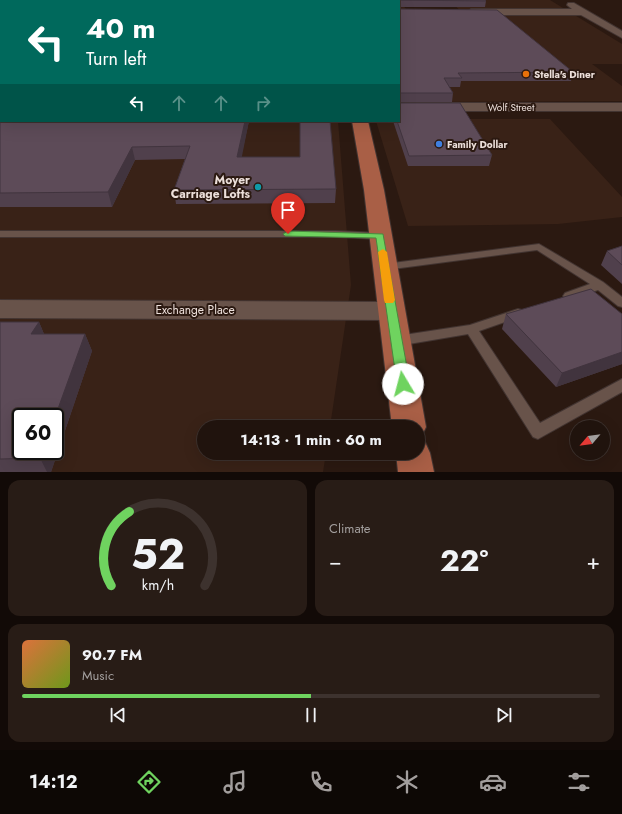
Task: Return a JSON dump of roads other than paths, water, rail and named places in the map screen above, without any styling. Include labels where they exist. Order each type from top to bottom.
[{"type":"main road","points":[[360,122],[374,190],[408,420]]},
{"type":"main road","points":[[414,460],[416,472]]},
{"type":"street","points":[[562,0],[622,35]]},
{"type":"street","points":[[462,12],[583,12]]},
{"type":"street","name":"Wolf Street","points":[[400,107],[622,107]]},
{"type":"street","name":"Exchange Place","points":[[0,309],[391,311]]},
{"type":"lane","points":[[0,234],[336,234],[380,236]]},
{"type":"lane","points":[[385,267],[539,247],[599,286],[622,303]]},
{"type":"lane","points":[[562,298],[599,286]]},
{"type":"lane","points":[[397,341],[471,329],[531,309]]},
{"type":"lane","points":[[471,329],[538,432],[622,385]]},
{"type":"place","name":"Stella's Diner","points":[[526,74]]},
{"type":"place","name":"Family Dollar","points":[[439,144]]},
{"type":"place","name":"Moyer Carriage Lofts","points":[[258,187]]}]
